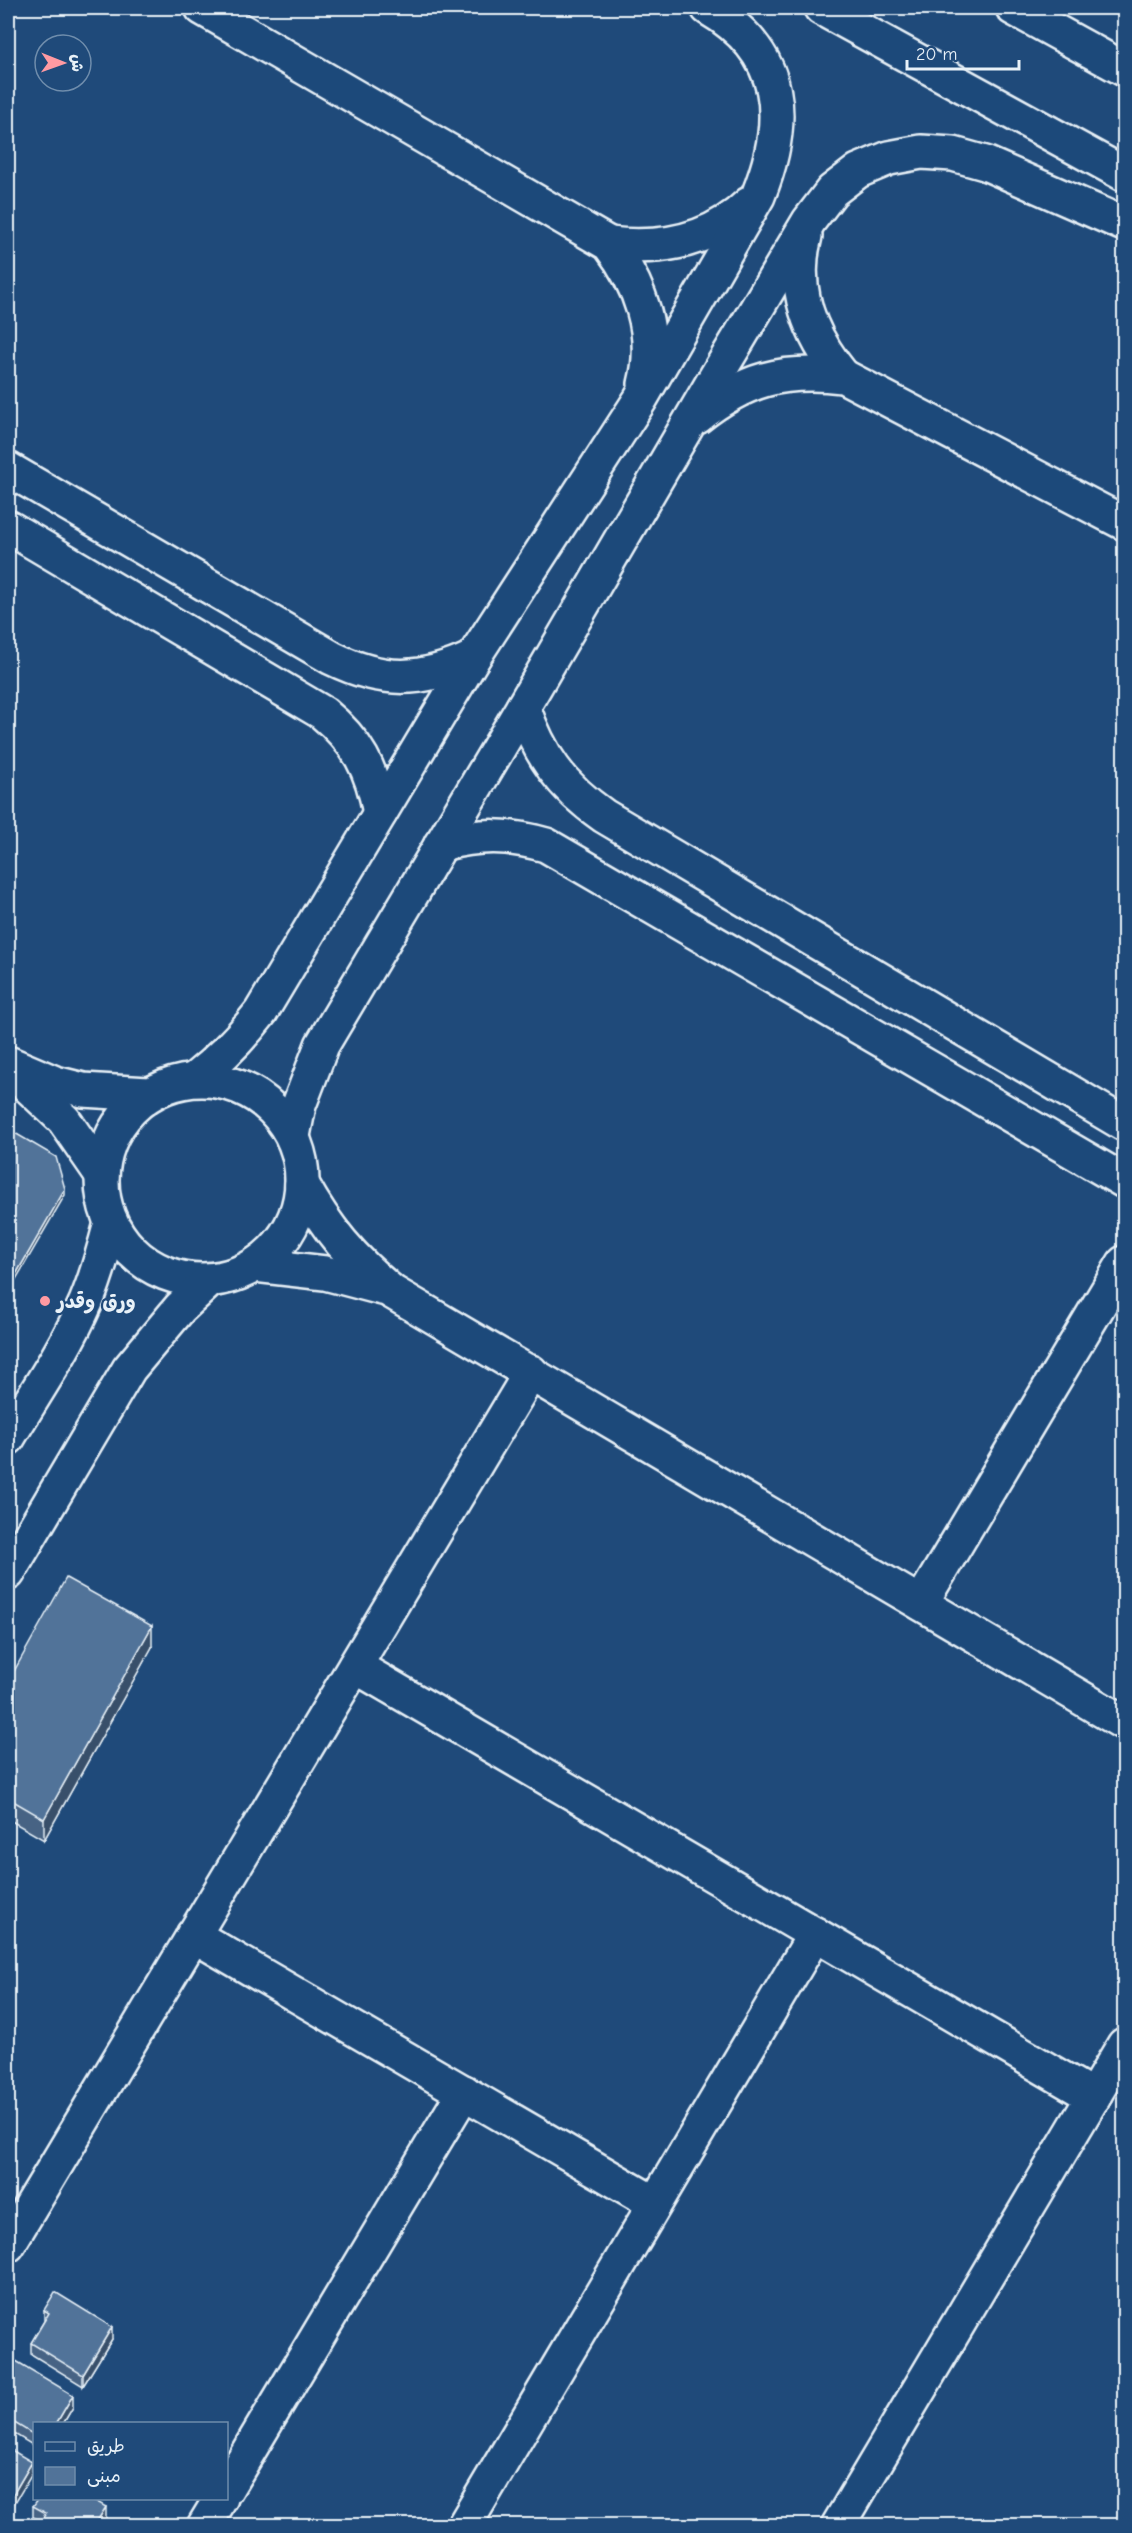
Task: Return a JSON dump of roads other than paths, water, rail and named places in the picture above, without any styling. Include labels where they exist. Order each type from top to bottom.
[{"type":"main road","points":[[201,8],[609,244],[624,263],[635,284],[646,318],[649,354],[640,400]]},
{"type":"main road","points":[[195,1079],[234,1044],[261,1012],[473,658],[640,400],[758,196],[769,170],[776,141],[777,114],[773,87],[763,61],[748,38],[728,19],[708,8]]},
{"type":"main road","points":[[821,8],[1125,174]]},
{"type":"main road","points":[[1013,8],[1125,69]]},
{"type":"main road","points":[[293,1136],[299,1105],[322,1045],[524,707],[809,221],[832,191],[858,171],[889,158],[921,152],[953,154],[985,163],[1125,224]]},
{"type":"main road","points":[[609,244],[656,246],[701,235],[741,212],[758,196]]},
{"type":"main road","points":[[809,221],[800,268],[806,315],[821,347],[843,376]]},
{"type":"main road","points":[[688,424],[727,395],[771,377],[794,373],[843,376],[1125,523]]},
{"type":"main road","points":[[8,469],[354,669],[378,675],[402,677],[427,675],[451,669],[473,658]]},
{"type":"main road","points":[[8,527],[323,713],[341,728],[368,767],[381,813]]},
{"type":"main road","points":[[524,707],[532,733],[545,758],[561,780],[581,800],[614,822],[1125,1124]]},
{"type":"main road","points":[[441,844],[467,837],[494,835],[520,838],[554,849],[1125,1181]]},
{"type":"main road","points":[[8,1063],[55,1083],[83,1090],[148,1094]]},
{"type":"main road","points":[[8,1068],[64,1120],[102,1175]]},
{"type":"main road","points":[[195,1079],[218,1080],[242,1086],[262,1099],[280,1116],[293,1136],[300,1159],[303,1184],[298,1208],[289,1230],[274,1250],[255,1265],[234,1275],[210,1280],[185,1279],[162,1273],[141,1260],[111,1223],[103,1199],[102,1175],[105,1151],[115,1129],[130,1109],[148,1094],[171,1084],[195,1079]]},
{"type":"main road","points":[[303,1184],[320,1215],[340,1244],[365,1270],[392,1292],[1125,1723]]},
{"type":"main road","points":[[8,1438],[68,1339],[87,1301],[101,1263],[111,1223]]},
{"type":"main road","points":[[921,1603],[1125,1263]]},
{"type":"main road","points":[[255,1265],[325,1273],[392,1292]]},
{"type":"main road","points":[[8,1573],[129,1369],[160,1330],[210,1280]]},
{"type":"main road","points":[[8,2245],[531,1372]]},
{"type":"main road","points":[[355,1666],[1094,2097]]},
{"type":"main road","points":[[464,2526],[815,1934]]},
{"type":"main road","points":[[193,1935],[654,2203]]},
{"type":"main road","points":[[838,2526],[1125,2046]]},
{"type":"main road","points":[[228,2485],[464,2092]]},
{"type":"main road","points":[[204,2526],[219,2500]]},
{"type":"place","name":"ورق وقدر","points":[[45,1301]]}]
